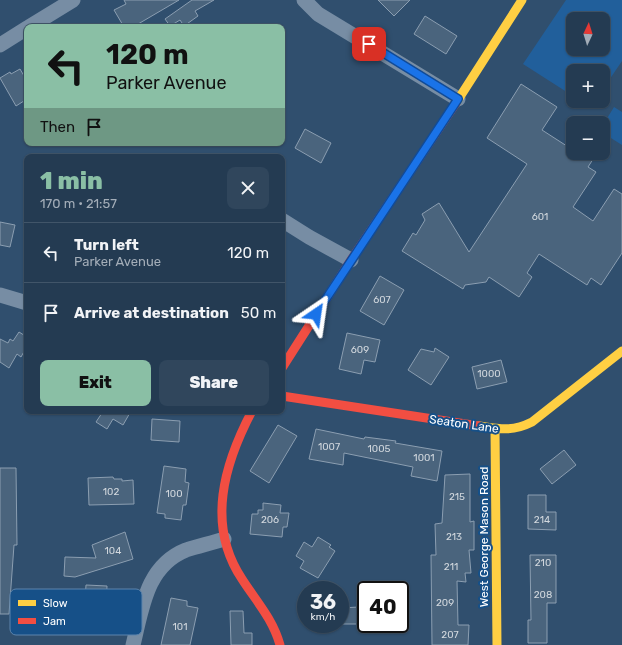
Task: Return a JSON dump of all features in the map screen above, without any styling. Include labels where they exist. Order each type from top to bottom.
[{"type":"street","points":[[32,24],[51,7],[73,0]]},
{"type":"street","points":[[304,0],[318,14],[458,99]]},
{"type":"street","points":[[285,363],[522,0]]},
{"type":"street","points":[[0,45],[24,30]]},
{"type":"street","points":[[285,222],[351,260]]},
{"type":"street","points":[[0,295],[24,302]]},
{"type":"street","name":"Seaton Lane","points":[[285,396],[495,430],[506,430],[520,428],[532,422],[622,351]]},
{"type":"street","points":[[250,414],[244,424],[225,472],[221,492],[221,518],[224,539],[236,570],[273,624],[280,645]]},
{"type":"street","name":"West George Mason Road","points":[[495,430],[497,645]]},
{"type":"street","points":[[142,608],[146,592],[160,568],[172,558],[185,551],[224,539]]},
{"type":"street","points":[[133,645],[135,635]]},
{"type":"shaded area","points":[[566,0],[622,0],[622,61],[610,79],[610,64],[566,64],[566,92],[523,64]]},
{"type":"shaded area","points":[[614,107],[622,112],[622,145],[610,137],[610,116],[608,116]]},
{"type":"building","points":[[124,0],[179,0],[138,24],[122,24],[114,10],[126,4]]},
{"type":"building","points":[[192,0],[214,0],[195,11],[198,16],[187,24],[183,24],[180,20],[173,24],[169,24],[165,19]]},
{"type":"building","points":[[378,0],[410,0],[394,16]]},
{"type":"building","points":[[425,16],[457,36],[446,54],[414,34]]},
{"type":"building","points":[[20,69],[24,76],[24,101],[16,106],[0,78],[10,72],[11,74]]},
{"type":"building","points":[[521,84],[557,107],[542,130],[566,145],[566,160],[592,160],[588,167],[596,172],[573,207],[593,221],[614,189],[622,194],[622,253],[601,285],[591,278],[587,285],[539,254],[527,273],[532,277],[519,297],[489,277],[486,282],[465,285],[463,289],[402,251],[413,233],[416,235],[425,220],[422,214],[439,203],[469,252],[527,164],[487,138]]},
{"type":"building","points":[[305,129],[331,143],[321,163],[295,148]]},
{"type":"building","points":[[0,222],[15,225],[10,247],[0,245]]},
{"type":"building","points":[[380,276],[404,290],[384,325],[360,311]]},
{"type":"building","points":[[19,332],[24,335],[24,352],[21,357],[17,354],[9,368],[0,362],[0,339],[8,343],[10,339],[13,341]]},
{"type":"building","points":[[347,333],[380,340],[375,362],[364,360],[361,374],[339,369]]},
{"type":"building","points":[[435,348],[449,357],[431,385],[408,370],[421,349],[434,352]]},
{"type":"building","points":[[501,360],[507,382],[477,389],[472,367]]},
{"type":"building","points":[[101,414],[129,414],[123,425],[113,419],[107,429],[96,422]]},
{"type":"building","points":[[152,419],[180,421],[179,442],[151,440]]},
{"type":"building","points":[[278,425],[297,436],[269,483],[250,471]]},
{"type":"building","points":[[316,429],[364,439],[365,437],[396,441],[395,443],[442,451],[437,481],[411,476],[413,467],[344,453],[343,465],[309,459]]},
{"type":"building","points":[[564,450],[576,465],[552,484],[540,469]]},
{"type":"building","points":[[164,466],[186,469],[185,482],[189,483],[186,505],[183,505],[181,520],[165,518],[165,514],[157,513]]},
{"type":"building","points":[[0,468],[16,468],[17,545],[14,545],[9,614],[0,614]]},
{"type":"building","points":[[470,474],[470,522],[474,521],[474,550],[469,550],[471,573],[465,573],[466,582],[457,581],[458,625],[469,625],[468,645],[432,645],[431,555],[436,555],[435,524],[442,523],[445,475]]},
{"type":"building","points":[[113,477],[114,479],[122,479],[122,481],[133,480],[134,504],[89,505],[88,478]]},
{"type":"building","points":[[528,495],[546,495],[546,512],[556,512],[556,530],[528,529]]},
{"type":"building","points":[[263,503],[281,505],[280,513],[289,513],[287,527],[283,527],[282,537],[250,534],[252,514],[258,514],[258,510],[263,510]]},
{"type":"building","points":[[125,532],[133,559],[75,577],[64,576],[65,557],[96,558],[92,545]]},
{"type":"building","points":[[318,537],[331,545],[329,547],[335,551],[318,578],[300,568],[304,561],[296,556],[304,542],[312,547]]},
{"type":"building","points":[[530,555],[556,555],[556,603],[547,603],[547,643],[528,643],[528,620],[531,620]]},
{"type":"building","points":[[86,585],[107,586],[107,589],[86,589]]},
{"type":"building","points":[[171,598],[187,601],[187,606],[198,608],[190,645],[161,645]]},
{"type":"building","points":[[357,607],[357,624],[349,624],[349,608]]},
{"type":"building","points":[[230,611],[243,611],[244,633],[252,633],[252,645],[231,645]]},
{"type":"traffic: slow","points":[[456,103],[522,0]]},
{"type":"traffic: slow","points":[[479,426],[506,429],[532,422],[622,351]]},
{"type":"traffic: slow","points":[[495,430],[497,645]]},
{"type":"traffic: jam","points":[[285,363],[351,260],[456,103]]},
{"type":"traffic: jam","points":[[285,396],[479,426]]},
{"type":"traffic: jam","points":[[250,414],[242,431],[227,473],[223,495],[222,516],[224,537],[231,558],[242,579],[269,618],[280,645]]},
{"type":"route","points":[[316,314],[442,126],[458,99],[369,44]]}]
